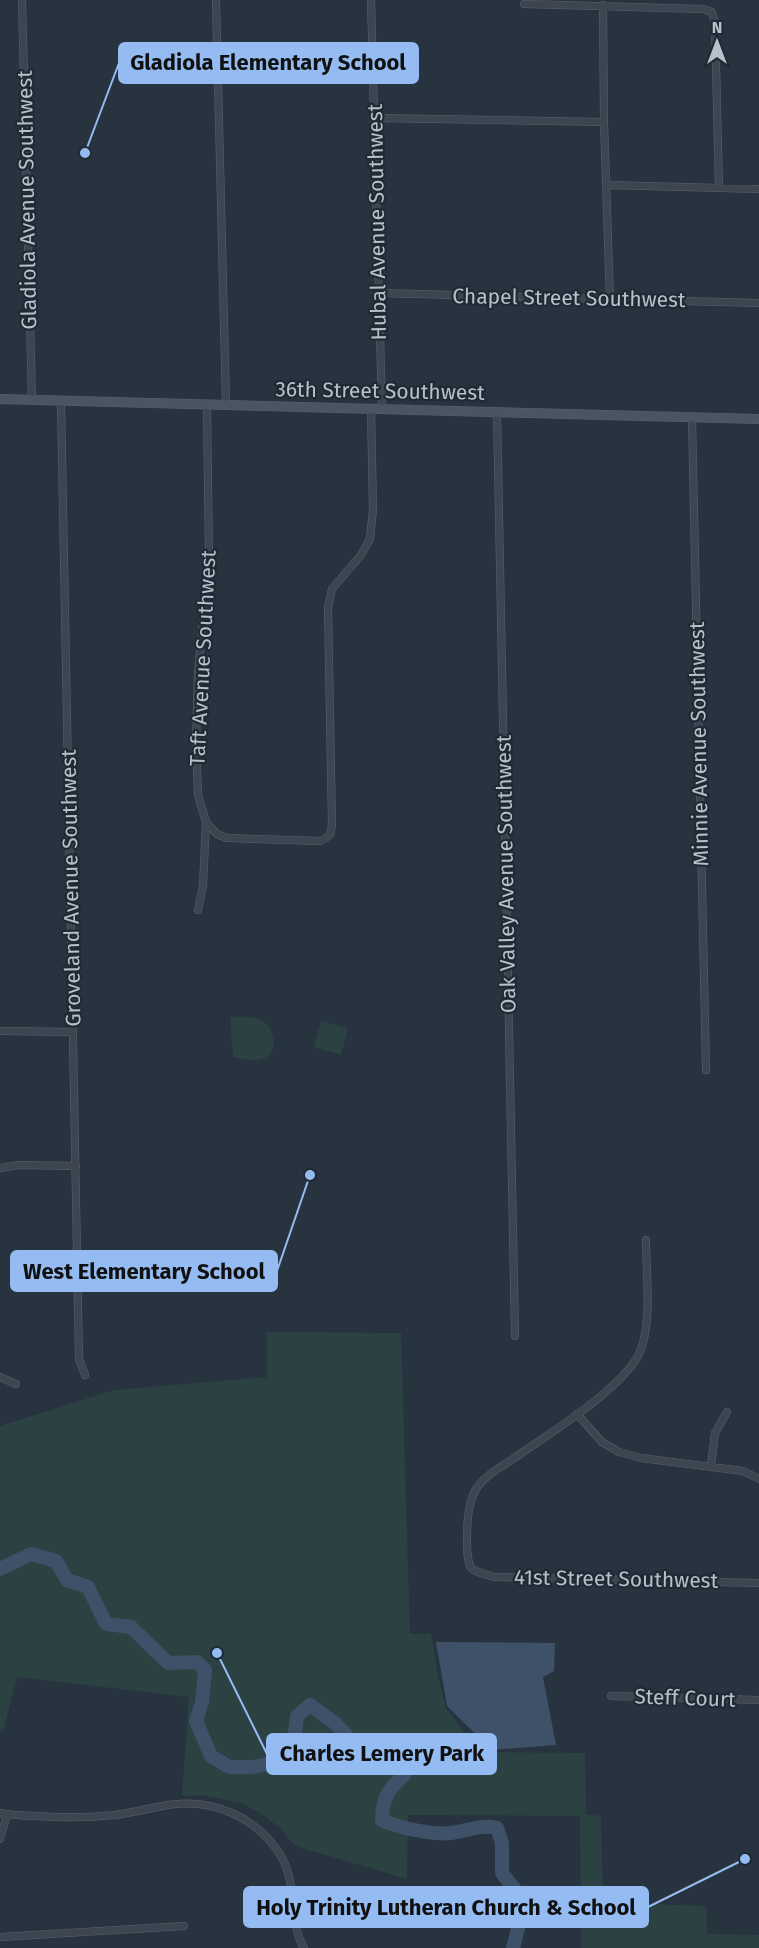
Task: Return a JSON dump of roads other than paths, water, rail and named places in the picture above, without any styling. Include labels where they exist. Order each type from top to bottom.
[{"type":"street","name":"Gladiola Avenue Southwest","points":[[22,0],[32,400]]},
{"type":"street","points":[[216,0],[226,405]]},
{"type":"street","name":"Hubal Avenue Southwest","points":[[371,0],[382,409]]},
{"type":"street","points":[[524,4],[703,9],[712,12],[715,23],[719,188]]},
{"type":"street","points":[[603,5],[610,300]]},
{"type":"street","points":[[375,118],[604,122]]},
{"type":"street","points":[[607,184],[759,189]]},
{"type":"street","name":"Chapel Street Southwest","points":[[378,293],[759,303]]},
{"type":"street","name":"36th Street Southwest","points":[[0,399],[759,419]]},
{"type":"street","name":"Groveland Avenue Southwest","points":[[61,401],[79,1359],[85,1375]]},
{"type":"street","name":"Taft Avenue Southwest","points":[[198,910],[203,886],[206,822],[198,795],[196,744],[198,672],[210,561],[207,404]]},
{"type":"street","points":[[206,822],[217,834],[226,838],[321,841],[330,835],[332,825],[328,608],[332,590],[361,555],[370,539],[373,510],[371,409]]},
{"type":"street","name":"Oak Valley Avenue Southwest","points":[[497,412],[515,1336]]},
{"type":"street","name":"Minnie Avenue Southwest","points":[[692,418],[706,1070]]},
{"type":"street","points":[[0,1031],[73,1032]]},
{"type":"street","points":[[0,1168],[19,1165],[76,1166]]},
{"type":"street","points":[[646,1240],[647,1321],[644,1340],[638,1354],[616,1383],[577,1414],[602,1442],[619,1452],[641,1458],[743,1471],[759,1479]]},
{"type":"street","points":[[0,1377],[16,1384]]},
{"type":"street","points":[[711,1466],[716,1433],[727,1412]]},
{"type":"street","name":"41st Street Southwest","points":[[577,1414],[489,1475],[475,1491],[467,1520],[468,1563],[473,1571],[495,1576],[759,1583]]},
{"type":"street","name":"Steff Court","points":[[611,1696],[759,1700]]},
{"type":"street","points":[[0,1839],[4,1814],[63,1819],[83,1818],[169,1805],[200,1803],[224,1809],[244,1818],[271,1840],[282,1858],[292,1887],[297,1933],[304,1948]]},
{"type":"street","points":[[0,1937],[183,1926]]},
{"type":"water","points":[[436,1642],[555,1643],[554,1671],[543,1677],[556,1745],[492,1750],[447,1706]]},
{"type":"waterway","points":[[0,1569],[31,1554],[56,1561],[67,1580],[88,1587],[106,1624],[131,1627],[168,1663],[197,1662],[205,1670],[202,1702],[196,1721],[211,1756],[229,1767],[253,1767],[277,1762],[293,1750],[297,1716],[310,1705],[335,1723],[356,1746],[396,1760],[404,1775],[387,1795],[382,1820],[406,1828],[435,1833],[451,1833],[485,1827],[497,1828],[502,1843],[502,1873],[521,1897],[519,1925],[513,1948]]},
{"type":"place","name":"Gladiola Elementary School","points":[[85,153]]},
{"type":"place","name":"West Elementary School","points":[[310,1175]]},
{"type":"place","name":"Charles Lemery Park","points":[[217,1653]]},
{"type":"place","name":"Holy Trinity Lutheran Church & School","points":[[745,1859]]}]
